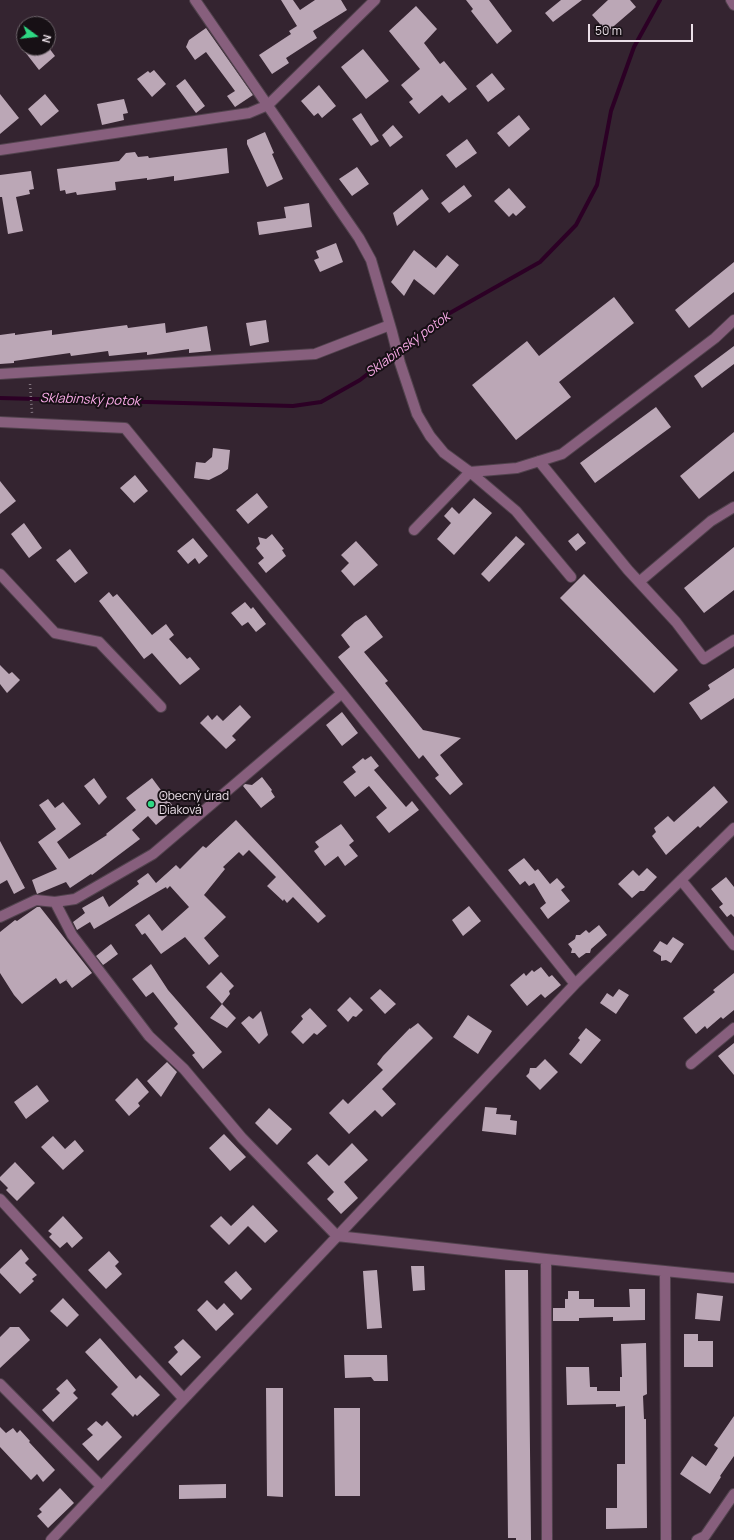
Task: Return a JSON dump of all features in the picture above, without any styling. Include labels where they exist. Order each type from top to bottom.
[{"type":"street","points":[[195,0],[359,238],[371,260],[400,363],[417,414],[430,436],[444,453],[470,472],[516,511],[571,577]]},
{"type":"street","points":[[0,150],[249,114],[268,105],[375,0]]},
{"type":"street","points":[[731,0],[734,5]]},
{"type":"street","points":[[414,530],[470,472],[517,468],[562,454],[716,338],[734,320]]},
{"type":"street","points":[[0,374],[314,354],[391,328]]},
{"type":"street","points":[[0,422],[125,428],[576,984]]},
{"type":"street","points":[[539,461],[639,582],[676,622],[704,659],[734,640]]},
{"type":"street","points":[[639,582],[711,521],[734,507]]},
{"type":"street","points":[[0,574],[55,633],[99,642],[161,707]]},
{"type":"street","points":[[0,917],[36,900],[55,902],[75,899],[153,854],[342,694]]},
{"type":"street","points":[[51,1540],[576,984],[734,828]]},
{"type":"street","points":[[681,880],[734,946]]},
{"type":"street","points":[[55,902],[72,935],[149,1036],[184,1069],[242,1138],[337,1236],[734,1278]]},
{"type":"street","points":[[691,1064],[734,1028]]},
{"type":"street","points":[[0,1199],[184,1398]]},
{"type":"street","points":[[546,1259],[547,1540]]},
{"type":"street","points":[[665,1271],[666,1540]]},
{"type":"street","points":[[0,1384],[101,1486]]},
{"type":"street","points":[[697,1540],[705,1536],[734,1494]]},
{"type":"path","points":[[30,373],[33,424]]},
{"type":"building","points":[[281,0],[293,0],[300,10],[315,0],[341,0],[347,10],[313,31],[317,38],[286,58],[289,63],[272,74],[259,55],[291,34],[289,31],[297,26]]},
{"type":"building","points":[[466,0],[489,0],[512,31],[497,44],[471,11],[473,9]]},
{"type":"building","points":[[561,0],[582,0],[553,22],[545,13]]},
{"type":"building","points":[[608,0],[630,0],[636,7],[607,32],[592,15]]},
{"type":"building","points":[[416,6],[437,29],[424,43],[440,64],[444,61],[467,89],[449,103],[442,95],[419,114],[409,102],[413,99],[401,85],[420,69],[389,31]]},
{"type":"building","points":[[206,28],[253,95],[235,107],[227,96],[235,91],[206,52],[195,60],[186,47],[189,40]]},
{"type":"building","points":[[363,49],[389,81],[366,99],[341,67]]},
{"type":"building","points":[[28,56],[55,56],[39,70]]},
{"type":"building","points":[[154,70],[166,84],[152,97],[137,79],[148,71],[150,73]]},
{"type":"building","points":[[492,73],[505,89],[488,102],[476,86]]},
{"type":"building","points":[[185,79],[205,106],[196,113],[176,86]]},
{"type":"building","points":[[319,85],[336,106],[322,118],[318,113],[314,116],[301,101]]},
{"type":"building","points":[[0,94],[19,118],[0,134]]},
{"type":"building","points":[[45,94],[59,111],[41,126],[28,109]]},
{"type":"building","points":[[124,99],[128,113],[123,114],[124,120],[102,125],[97,104]]},
{"type":"building","points":[[361,113],[379,141],[371,146],[352,119]]},
{"type":"building","points":[[519,115],[530,129],[509,147],[497,133]]},
{"type":"building","points":[[393,125],[403,137],[390,147],[382,135]]},
{"type":"building","points":[[265,132],[274,153],[272,154],[283,179],[267,187],[247,144],[247,140]]},
{"type":"building","points":[[467,139],[477,153],[456,168],[446,155]]},
{"type":"building","points":[[227,148],[229,173],[174,181],[174,176],[147,180],[147,178],[115,182],[116,190],[77,195],[76,192],[66,194],[65,190],[60,191],[57,169],[119,161],[126,153],[135,152],[138,157],[148,156],[149,158]]},
{"type":"building","points":[[357,167],[369,184],[352,196],[339,179]]},
{"type":"building","points":[[31,171],[34,189],[29,190],[30,194],[16,197],[23,231],[8,234],[2,197],[0,197],[0,175]]},
{"type":"building","points":[[464,185],[472,196],[449,213],[441,203]]},
{"type":"building","points":[[509,188],[526,207],[516,216],[513,213],[509,217],[494,201]]},
{"type":"building","points":[[422,189],[429,199],[397,226],[393,213]]},
{"type":"building","points":[[309,203],[312,227],[259,235],[257,222],[286,218],[284,207]]},
{"type":"building","points":[[336,243],[343,262],[320,272],[314,260],[319,258],[316,251]]},
{"type":"building","points":[[414,250],[436,268],[447,255],[459,265],[434,295],[414,279],[404,296],[391,282]]},
{"type":"building","points":[[734,262],[734,292],[689,328],[675,310]]},
{"type":"building","points":[[614,297],[634,323],[559,382],[571,397],[516,440],[472,385],[527,341],[539,356]]},
{"type":"building","points":[[266,320],[269,342],[250,346],[246,323]]},
{"type":"building","points":[[165,323],[166,333],[207,326],[211,351],[189,353],[189,349],[147,355],[147,352],[109,356],[108,351],[71,356],[70,353],[0,364],[0,335],[15,333],[15,335],[52,330],[52,335],[127,325],[128,328]]},
{"type":"building","points":[[734,346],[734,364],[702,388],[694,376]]},
{"type":"building","points":[[656,407],[671,427],[595,483],[580,463]]},
{"type":"building","points":[[734,432],[734,471],[699,499],[680,476]]},
{"type":"building","points":[[213,448],[230,450],[228,469],[209,480],[194,478],[196,462],[205,463],[212,457]]},
{"type":"building","points":[[135,475],[148,491],[134,503],[120,488]]},
{"type":"building","points":[[0,481],[16,501],[0,514]]},
{"type":"building","points":[[257,493],[268,507],[248,524],[236,510]]},
{"type":"building","points":[[474,498],[492,513],[454,555],[437,539],[451,523],[444,516],[452,507],[459,514]]},
{"type":"building","points":[[24,523],[42,548],[29,558],[11,534]]},
{"type":"building","points":[[578,533],[586,543],[576,551],[568,541]]},
{"type":"building","points":[[272,534],[284,549],[282,550],[286,556],[266,573],[258,563],[264,558],[256,548],[260,544],[258,537],[266,539]]},
{"type":"building","points":[[516,536],[525,544],[489,582],[481,574]]},
{"type":"building","points":[[193,538],[208,556],[199,564],[195,558],[188,564],[177,551]]},
{"type":"building","points":[[356,541],[378,565],[354,586],[341,571],[349,563],[341,555]]},
{"type":"building","points":[[734,547],[734,590],[704,613],[684,588]]},
{"type":"building","points":[[70,549],[88,573],[75,583],[56,560]]},
{"type":"building","points":[[584,574],[678,670],[654,693],[560,598]]},
{"type":"building","points":[[109,592],[113,597],[117,594],[152,635],[166,624],[174,635],[169,639],[187,659],[190,657],[200,669],[180,685],[152,653],[144,659],[99,601]]},
{"type":"building","points":[[245,602],[251,609],[253,607],[266,624],[256,632],[248,622],[242,626],[231,613]]},
{"type":"building","points":[[366,615],[383,637],[364,652],[388,681],[385,683],[423,730],[461,738],[440,755],[463,784],[450,795],[435,778],[439,775],[423,755],[419,759],[338,657],[350,647],[341,635],[355,622]]},
{"type":"building","points":[[0,665],[9,674],[12,672],[20,680],[7,693],[0,684]]},
{"type":"building","points":[[734,668],[734,698],[701,720],[689,703],[710,689],[708,685]]},
{"type":"building","points":[[240,705],[251,717],[232,736],[236,740],[226,749],[200,723],[208,715],[212,720],[217,715],[223,721]]},
{"type":"building","points":[[342,712],[358,733],[342,746],[326,725]]},
{"type":"building","points":[[371,756],[379,766],[374,770],[406,807],[412,801],[419,810],[389,833],[376,817],[387,808],[369,786],[355,797],[343,782],[356,772],[352,767],[363,758],[365,760]]},
{"type":"building","points":[[262,777],[272,790],[271,791],[275,797],[261,808],[243,786],[245,784],[252,785]]},
{"type":"building","points":[[94,778],[107,797],[99,805],[84,786]]},
{"type":"building","points":[[152,778],[175,809],[156,825],[148,816],[132,830],[140,839],[92,875],[91,874],[70,888],[66,882],[37,894],[32,880],[57,869],[38,842],[56,829],[39,805],[48,799],[55,808],[63,802],[81,824],[57,842],[69,859],[107,835],[106,834],[136,810],[126,798]]},
{"type":"building","points":[[714,786],[728,802],[700,828],[698,826],[666,855],[652,836],[656,832],[654,828],[668,816],[674,822]]},
{"type":"building","points":[[236,820],[326,916],[318,923],[293,897],[287,903],[267,886],[276,877],[249,850],[243,856],[239,852],[223,867],[225,869],[204,895],[226,917],[204,938],[219,956],[209,965],[185,937],[161,954],[145,933],[142,935],[135,925],[149,914],[162,931],[189,907],[170,886],[94,929],[90,922],[77,930],[73,922],[85,913],[82,908],[103,896],[109,907],[139,884],[137,881],[148,873],[156,883],[176,865],[180,869],[203,846],[206,848]]},
{"type":"building","points":[[341,824],[354,841],[349,845],[358,856],[345,866],[338,856],[325,866],[314,851],[319,847],[315,842]]},
{"type":"building","points":[[0,841],[25,888],[14,894],[7,880],[0,884]]},
{"type":"building","points":[[524,858],[535,871],[538,869],[550,884],[557,878],[565,887],[561,890],[570,901],[548,919],[540,908],[546,903],[534,883],[529,886],[525,881],[520,885],[508,870]]},
{"type":"building","points":[[647,868],[657,877],[644,891],[640,891],[632,898],[618,884],[633,870],[639,876]]},
{"type":"building","points":[[726,877],[734,887],[734,917],[731,914],[727,917],[719,907],[723,904],[711,889]]},
{"type":"building","points":[[469,906],[481,921],[463,936],[452,920]]},
{"type":"building","points":[[37,907],[40,907],[92,973],[72,988],[66,980],[60,984],[56,978],[22,1004],[14,995],[0,973],[0,932],[15,920],[17,921]]},
{"type":"building","points":[[599,925],[607,935],[591,949],[590,953],[586,953],[579,958],[575,953],[571,953],[572,949],[568,944],[575,939],[576,935],[580,935],[586,930],[589,933]]},
{"type":"building","points":[[673,937],[684,944],[671,963],[666,960],[661,961],[661,956],[653,951],[660,941],[667,945]]},
{"type":"building","points":[[111,944],[118,954],[103,965],[96,956]]},
{"type":"building","points":[[151,964],[168,990],[222,1052],[203,1069],[192,1055],[195,1053],[174,1028],[178,1024],[153,992],[146,997],[132,979]]},
{"type":"building","points":[[541,967],[549,977],[552,975],[561,985],[545,998],[541,994],[527,1006],[510,985],[524,973],[526,976],[532,970],[534,972]]},
{"type":"building","points":[[221,972],[234,986],[229,991],[230,994],[222,1004],[206,987]]},
{"type":"building","points":[[734,973],[734,1010],[723,1019],[721,1017],[707,1029],[705,1026],[696,1034],[683,1018],[715,992],[713,990]]},
{"type":"building","points":[[380,989],[396,1004],[385,1014],[370,998]]},
{"type":"building","points":[[619,989],[629,995],[616,1014],[600,1003],[607,993],[613,997]]},
{"type":"building","points":[[350,997],[363,1010],[356,1017],[353,1016],[348,1022],[337,1010]]},
{"type":"building","points":[[222,1004],[236,1018],[227,1028],[210,1018]]},
{"type":"building","points":[[310,1008],[327,1026],[317,1035],[314,1033],[303,1044],[291,1032],[303,1019],[301,1016]]},
{"type":"building","points":[[261,1011],[268,1035],[259,1044],[241,1023],[249,1016],[253,1019]]},
{"type":"building","points":[[468,1015],[492,1031],[478,1054],[453,1037]]},
{"type":"building","points":[[418,1023],[433,1038],[382,1089],[396,1104],[382,1117],[375,1110],[349,1134],[329,1113],[343,1099],[348,1104],[383,1070],[377,1064],[410,1028]]},
{"type":"building","points":[[586,1028],[601,1040],[581,1064],[569,1054],[580,1040],[578,1038]]},
{"type":"building","points":[[734,1043],[734,1075],[718,1056]]},
{"type":"building","points":[[545,1059],[558,1072],[540,1090],[526,1076],[529,1073],[530,1068],[536,1068]]},
{"type":"building","points":[[167,1062],[177,1072],[161,1097],[147,1081]]},
{"type":"building","points":[[137,1078],[149,1092],[138,1103],[140,1106],[129,1116],[115,1100]]},
{"type":"building","points":[[37,1085],[49,1101],[26,1119],[14,1102]]},
{"type":"building","points":[[485,1107],[497,1108],[496,1114],[511,1115],[510,1120],[517,1121],[516,1135],[482,1131]]},
{"type":"building","points":[[269,1108],[292,1129],[277,1145],[255,1123]]},
{"type":"building","points":[[224,1134],[246,1157],[230,1171],[209,1148]]},
{"type":"building","points":[[53,1136],[65,1149],[75,1140],[84,1151],[63,1170],[41,1147]]},
{"type":"building","points":[[352,1143],[368,1160],[344,1182],[358,1198],[341,1214],[327,1199],[334,1192],[307,1163],[317,1154],[329,1166]]},
{"type":"building","points":[[15,1162],[35,1183],[17,1201],[6,1190],[8,1188],[0,1180],[0,1177]]},
{"type":"building","points":[[253,1205],[278,1231],[265,1243],[248,1226],[229,1245],[210,1226],[221,1216],[231,1226]]},
{"type":"building","points":[[63,1216],[83,1238],[72,1248],[67,1242],[60,1248],[49,1237],[52,1234],[48,1231]]},
{"type":"building","points":[[21,1249],[29,1259],[25,1263],[37,1275],[32,1279],[34,1281],[20,1294],[0,1273],[0,1269]]},
{"type":"building","points":[[109,1251],[119,1262],[115,1266],[122,1274],[106,1289],[88,1270]]},
{"type":"building","points":[[411,1266],[424,1266],[425,1290],[413,1291]]},
{"type":"building","points":[[377,1270],[382,1328],[367,1329],[363,1271]]},
{"type":"building","points":[[505,1270],[528,1270],[531,1540],[516,1540],[516,1538],[508,1538]]},
{"type":"building","points":[[236,1271],[252,1289],[241,1300],[224,1282]]},
{"type":"building","points":[[629,1289],[645,1289],[645,1320],[613,1321],[613,1317],[579,1318],[579,1321],[553,1321],[553,1308],[565,1308],[565,1299],[568,1299],[568,1291],[579,1291],[579,1299],[594,1299],[594,1307],[630,1307]]},
{"type":"building","points":[[697,1293],[723,1296],[720,1321],[695,1319]]},
{"type":"building","points":[[63,1298],[79,1315],[67,1327],[50,1311]]},
{"type":"building","points":[[207,1300],[217,1310],[224,1303],[234,1314],[216,1331],[197,1310]]},
{"type":"building","points":[[10,1327],[19,1327],[30,1340],[0,1368],[0,1337]]},
{"type":"building","points":[[684,1334],[698,1334],[698,1341],[713,1341],[713,1367],[684,1367]]},
{"type":"building","points":[[100,1338],[136,1379],[140,1375],[160,1395],[137,1416],[135,1414],[133,1417],[111,1394],[118,1387],[85,1352]]},
{"type":"building","points":[[183,1339],[201,1357],[181,1376],[168,1362],[178,1352],[174,1347]]},
{"type":"building","points":[[646,1343],[647,1394],[643,1396],[644,1419],[646,1419],[647,1528],[606,1529],[606,1508],[617,1508],[617,1464],[625,1464],[625,1406],[616,1407],[616,1404],[567,1405],[566,1367],[589,1367],[590,1387],[597,1387],[597,1391],[620,1391],[620,1377],[622,1377],[621,1344]]},
{"type":"building","points":[[344,1355],[387,1355],[388,1381],[374,1381],[371,1377],[345,1378]]},
{"type":"building","points":[[67,1379],[76,1390],[73,1393],[78,1398],[53,1422],[42,1410],[60,1393],[56,1389]]},
{"type":"building","points":[[266,1388],[283,1388],[283,1497],[267,1496]]},
{"type":"building","points":[[334,1408],[360,1408],[360,1496],[335,1496]]},
{"type":"building","points":[[734,1416],[734,1456],[710,1494],[680,1474],[692,1456],[706,1466],[718,1448],[714,1445]]},
{"type":"building","points":[[96,1421],[102,1426],[107,1421],[122,1437],[98,1461],[82,1444],[93,1435],[87,1429]]},
{"type":"building","points":[[0,1427],[6,1433],[13,1428],[17,1433],[20,1430],[55,1470],[43,1482],[37,1474],[31,1480],[0,1447]]},
{"type":"building","points":[[226,1484],[226,1498],[179,1499],[179,1485]]},
{"type":"building","points":[[60,1488],[74,1503],[48,1528],[37,1516],[42,1512],[39,1509]]},
{"type":"waterway","name":"Sklabinský potok","points":[[0,398],[293,406],[321,402],[360,380],[434,322],[540,262],[576,225],[597,185],[611,111],[634,47],[660,0]]},
{"type":"place","name":"Obecný úrad Diaková","points":[[151,804]]}]
